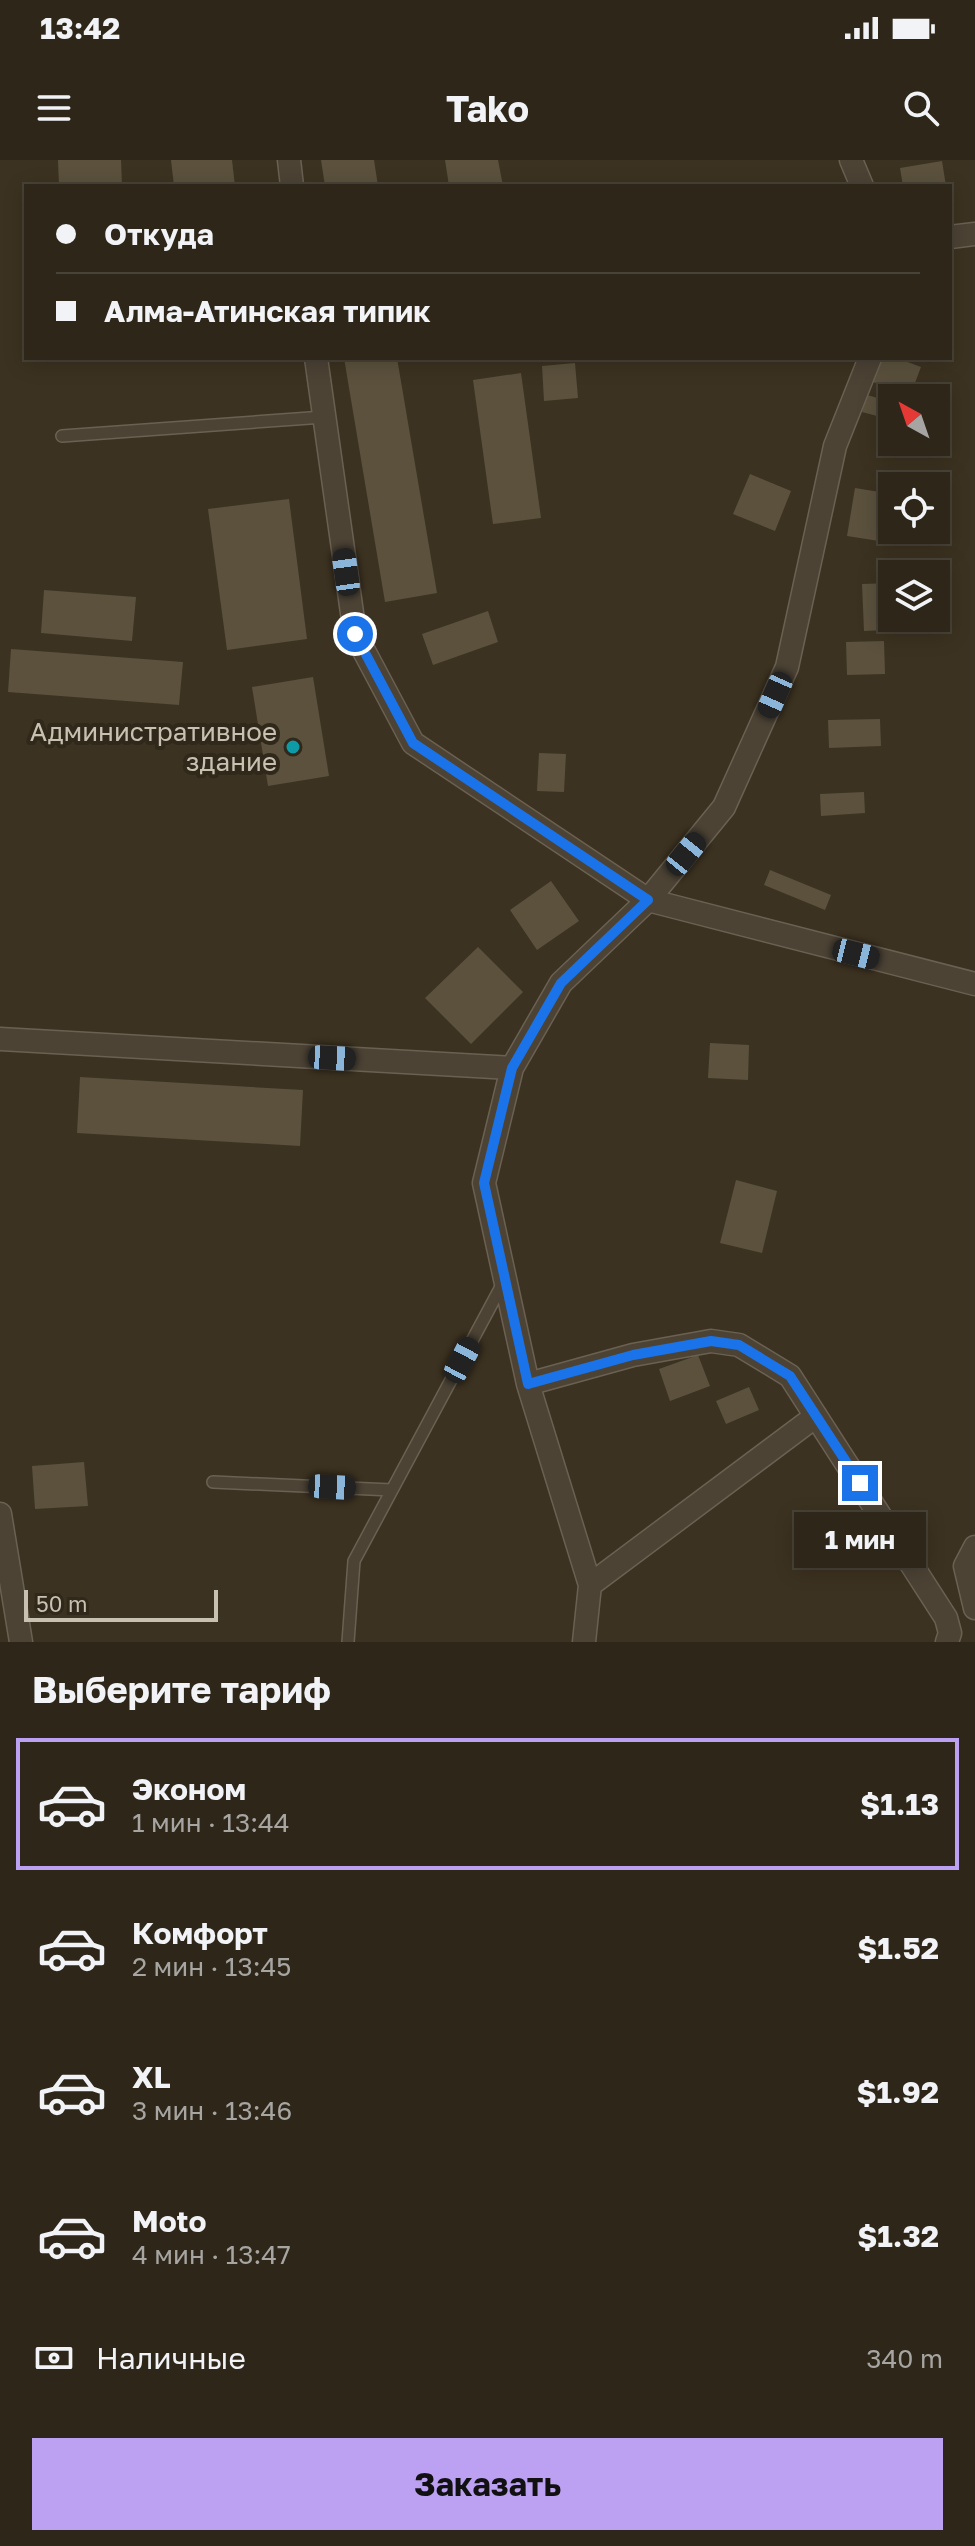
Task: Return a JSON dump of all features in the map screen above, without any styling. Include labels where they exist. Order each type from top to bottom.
[{"type":"street","points":[[289,160],[292,184]]},
{"type":"street","points":[[851,160],[861,184]]},
{"type":"street","points":[[952,237],[975,234]]},
{"type":"street","points":[[316,360],[355,634],[413,743],[648,900],[975,984]]},
{"type":"street","points":[[584,1642],[590,1585],[528,1384],[484,1183],[512,1068],[561,983],[648,900],[724,807],[787,667],[835,446],[869,360]]},
{"type":"street","points":[[0,1039],[512,1068]]},
{"type":"street","points":[[528,1384],[633,1355],[711,1341],[739,1345],[790,1376],[946,1618],[950,1633],[947,1642]]},
{"type":"street","points":[[590,1585],[816,1416]]},
{"type":"street","points":[[0,1514],[21,1642]]},
{"type":"street","points":[[975,1547],[965,1566],[975,1608]]},
{"type":"lane","points":[[62,436],[324,417]]},
{"type":"lane","points":[[348,1642],[354,1561],[504,1282]]},
{"type":"lane","points":[[213,1482],[392,1490]]},
{"type":"building","points":[[58,160],[121,160],[122,184],[59,184]]},
{"type":"building","points":[[171,160],[232,160],[235,184],[174,184]]},
{"type":"building","points":[[321,160],[374,160],[378,184],[325,184]]},
{"type":"building","points":[[445,160],[498,160],[503,184],[449,184]]},
{"type":"building","points":[[942,161],[946,184],[903,184],[900,168]]},
{"type":"building","points":[[344,360],[397,360],[437,593],[385,602]]},
{"type":"building","points":[[881,360],[902,360],[921,367],[915,384],[873,382]]},
{"type":"building","points":[[575,363],[578,398],[544,401],[542,366]]},
{"type":"building","points":[[521,373],[541,518],[493,524],[473,380]]},
{"type":"building","points":[[867,395],[878,398],[878,416],[862,412]]},
{"type":"building","points":[[750,474],[791,491],[775,531],[733,514]]},
{"type":"building","points":[[855,488],[878,492],[878,541],[847,536]]},
{"type":"building","points":[[289,499],[307,639],[227,650],[208,509]]},
{"type":"building","points":[[878,583],[878,630],[864,631],[862,584]]},
{"type":"building","points":[[44,590],[136,597],[132,641],[41,633]]},
{"type":"building","points":[[488,611],[498,642],[433,665],[422,634]]},
{"type":"building","points":[[884,641],[885,674],[847,675],[846,642]]},
{"type":"building","points":[[11,649],[183,662],[179,705],[8,692]]},
{"type":"building","name":"Административное здание","points":[[313,677],[329,776],[268,786],[252,687]]},
{"type":"building","points":[[880,719],[881,746],[829,748],[828,720]]},
{"type":"building","points":[[539,753],[566,754],[564,792],[537,791]]},
{"type":"building","points":[[864,792],[865,813],[821,816],[820,794]]},
{"type":"building","points":[[770,870],[831,895],[825,910],[764,885]]},
{"type":"building","points":[[551,881],[579,921],[537,950],[510,910]]},
{"type":"building","points":[[478,947],[523,992],[471,1044],[425,998]]},
{"type":"building","points":[[710,1043],[749,1045],[748,1080],[708,1078]]},
{"type":"building","points":[[80,1077],[303,1090],[300,1146],[77,1133]]},
{"type":"building","points":[[736,1180],[777,1191],[762,1253],[720,1243]]},
{"type":"building","points":[[698,1355],[710,1386],[670,1401],[659,1369]]},
{"type":"building","points":[[749,1387],[759,1410],[726,1424],[716,1401]]},
{"type":"building","points":[[84,1462],[88,1506],[35,1509],[32,1466]]},
{"type":"place","name":"Административное здание","points":[[293,747]]},
{"type":"route","points":[[355,634],[413,743],[648,900],[561,983],[512,1068],[484,1183],[528,1384],[633,1355],[711,1341],[739,1345],[790,1376],[860,1483]]}]
